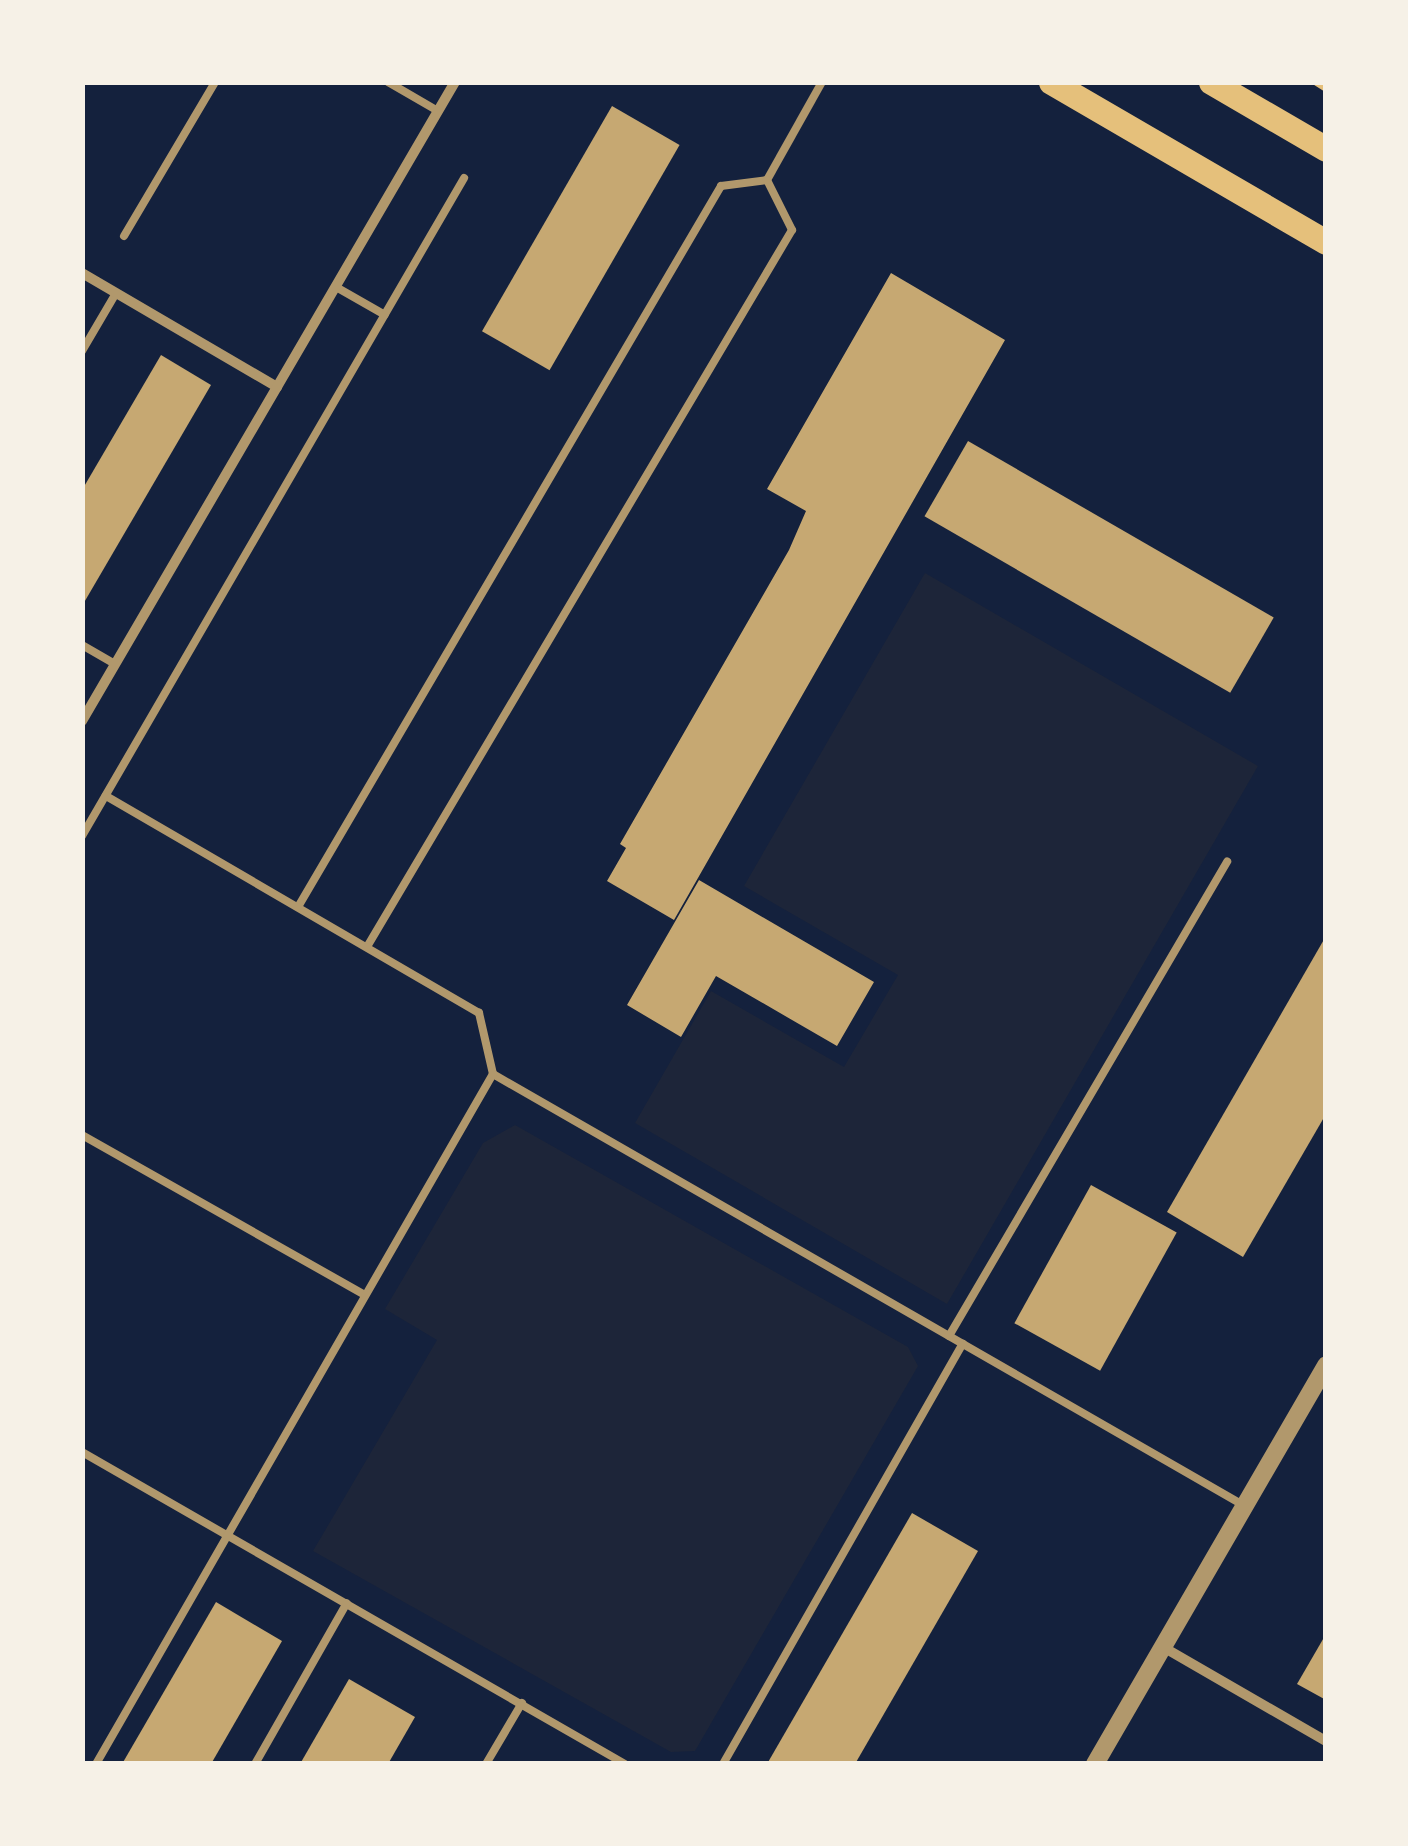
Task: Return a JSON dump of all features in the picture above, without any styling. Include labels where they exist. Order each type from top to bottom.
[{"type":"main road","points":[[1051,82],[1326,242]]},
{"type":"main road","points":[[1211,82],[1326,149]]},
{"type":"street","points":[[82,722],[455,82]]},
{"type":"street","points":[[82,273],[277,388]]},
{"type":"street","points":[[1096,1764],[1326,1365]]},
{"type":"street","points":[[1163,1648],[1326,1741]]},
{"type":"lane","points":[[124,236],[215,82]]},
{"type":"lane","points":[[388,82],[438,111]]},
{"type":"lane","points":[[767,180],[822,82]]},
{"type":"lane","points":[[82,836],[464,178]]},
{"type":"lane","points":[[298,907],[721,186],[767,180]]},
{"type":"lane","points":[[367,947],[792,230],[767,180]]},
{"type":"lane","points":[[336,287],[385,315]]},
{"type":"lane","points":[[82,351],[116,293]]},
{"type":"lane","points":[[82,645],[116,664]]},
{"type":"lane","points":[[96,1764],[493,1074],[479,1013],[106,796]]},
{"type":"lane","points":[[949,1336],[1227,862]]},
{"type":"lane","points":[[493,1074],[1245,1506]]},
{"type":"lane","points":[[82,1136],[365,1295]]},
{"type":"lane","points":[[723,1764],[963,1344]]},
{"type":"lane","points":[[82,1452],[625,1763]]},
{"type":"lane","points":[[254,1764],[347,1603]]},
{"type":"lane","points":[[486,1764],[522,1703]]},
{"type":"path","points":[[1315,82],[1326,89]]},
{"type":"shaded area","points":[[925,573],[1258,766],[947,1304],[635,1123],[711,991],[844,1067],[898,975],[744,886]]},
{"type":"shaded area","points":[[515,1125],[908,1347],[918,1366],[695,1751],[671,1752],[313,1551],[437,1340],[385,1309],[483,1143]]},
{"type":"building","points":[[612,106],[680,145],[550,370],[482,331]]},
{"type":"building","points":[[891,273],[1005,340],[674,920],[607,881],[626,848],[620,844],[789,550],[806,511],[767,489]]},
{"type":"building","points":[[161,355],[211,385],[82,606],[82,490]]},
{"type":"building","points":[[968,441],[1274,618],[1230,693],[924,516]]},
{"type":"building","points":[[699,880],[874,982],[837,1046],[716,976],[681,1037],[627,1005]]},
{"type":"building","points":[[1326,936],[1326,1114],[1243,1257],[1167,1212]]},
{"type":"building","points":[[1091,1185],[1177,1233],[1100,1371],[1014,1323]]},
{"type":"building","points":[[912,1513],[978,1551],[855,1764],[767,1764]]},
{"type":"building","points":[[216,1602],[282,1641],[211,1764],[122,1764]]},
{"type":"building","points":[[1326,1634],[1326,1700],[1297,1684]]},
{"type":"building","points":[[349,1679],[415,1717],[388,1764],[300,1764]]}]
